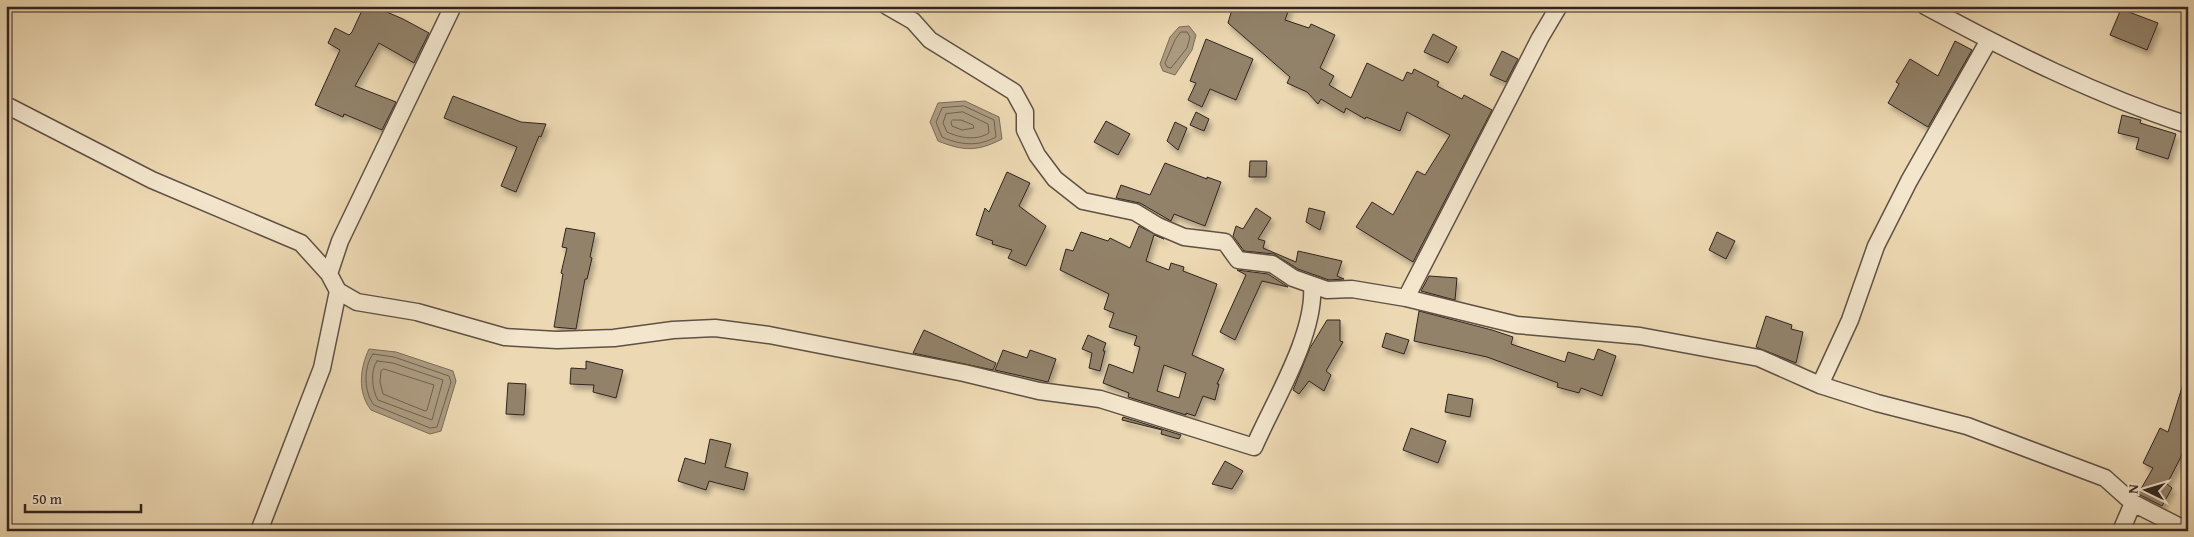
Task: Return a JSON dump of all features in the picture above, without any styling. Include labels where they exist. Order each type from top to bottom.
[{"type":"street","points":[[329,274],[340,241],[453,6]]},
{"type":"street","points":[[887,6],[913,21],[930,40],[1014,92],[1025,112],[1025,130],[1037,155],[1055,179],[1083,201],[1135,212],[1158,226],[1184,237],[1225,242],[1238,260],[1272,264],[1293,278],[1327,290],[1352,289],[1406,298],[1517,325],[1640,336],[1758,358],[1820,385],[1877,403],[1967,426],[2105,478],[2133,503],[2188,531]]},
{"type":"street","points":[[1406,298],[1540,38],[1559,6]]},
{"type":"street","points":[[1925,6],[2047,69],[2150,113],[2188,125]]},
{"type":"street","points":[[1820,385],[1850,320],[1876,246],[1909,181],[1989,40]]},
{"type":"street","points":[[6,105],[152,180],[301,243],[329,274],[338,291],[358,302],[416,312],[505,337],[566,340],[614,338],[673,330],[716,328],[769,335],[964,373],[1039,390],[1100,399],[1254,446],[1300,348],[1311,304],[1312,285]]},
{"type":"street","points":[[259,531],[322,368],[338,291]]},
{"type":"street","points":[[2121,531],[2133,503]]},
{"type":"water","points":[[1189,26],[1196,35],[1192,50],[1175,75],[1163,71],[1160,64],[1170,37],[1179,27]]},
{"type":"water","points":[[965,101],[999,117],[1002,139],[985,146],[970,149],[955,147],[938,141],[930,122],[938,103]]},
{"type":"water","points":[[369,349],[396,352],[453,371],[456,381],[441,431],[430,434],[371,410],[364,396],[361,380]]},
{"type":"building","points":[[364,6],[373,6],[429,33],[414,63],[379,43],[355,86],[396,102],[382,130],[344,114],[343,117],[315,105],[340,50],[328,43],[335,28],[349,35]]},
{"type":"building","points":[[1233,6],[1290,6],[1285,20],[1309,28],[1311,24],[1335,35],[1320,68],[1334,76],[1329,85],[1351,98],[1367,63],[1403,81],[1407,72],[1412,74],[1414,69],[1439,82],[1437,86],[1462,99],[1464,95],[1492,110],[1413,262],[1356,227],[1372,202],[1393,215],[1417,171],[1425,175],[1450,135],[1407,112],[1400,131],[1366,117],[1365,119],[1346,108],[1344,113],[1321,99],[1318,104],[1307,92],[1287,83],[1290,77],[1228,23]]},
{"type":"building","points":[[2121,9],[2158,23],[2147,50],[2110,35]]},
{"type":"building","points":[[1433,34],[1457,47],[1448,63],[1424,52]]},
{"type":"building","points":[[1206,39],[1253,59],[1236,100],[1210,89],[1202,107],[1188,100],[1196,83],[1190,81]]},
{"type":"building","points":[[1955,41],[1972,50],[1928,127],[1888,103],[1899,84],[1896,82],[1910,59],[1938,76]]},
{"type":"building","points":[[1502,51],[1518,59],[1506,82],[1490,75]]},
{"type":"building","points":[[453,96],[521,122],[546,124],[541,137],[539,136],[516,192],[501,186],[517,147],[444,118]]},
{"type":"building","points":[[1196,112],[1209,119],[1204,131],[1190,125]]},
{"type":"building","points":[[2122,115],[2141,120],[2140,123],[2176,134],[2168,159],[2136,149],[2139,138],[2118,133]]},
{"type":"building","points":[[1106,121],[1130,134],[1118,155],[1094,142]]},
{"type":"building","points":[[1175,122],[1187,128],[1178,150],[1167,141]]},
{"type":"building","points":[[1250,161],[1267,161],[1266,177],[1249,177]]},
{"type":"building","points":[[1165,163],[1207,179],[1207,177],[1221,182],[1205,226],[1174,214],[1171,221],[1140,203],[1116,198],[1121,185],[1150,195]]},
{"type":"building","points":[[1007,172],[1030,183],[1019,206],[1046,226],[1026,266],[1008,258],[1012,250],[992,244],[993,241],[976,235],[985,208],[989,212]]},
{"type":"building","points":[[1256,208],[1271,218],[1258,239],[1265,241],[1263,248],[1296,262],[1298,251],[1342,261],[1337,276],[1344,279],[1329,280],[1298,269],[1274,254],[1244,251],[1233,236],[1236,226],[1243,229]]},
{"type":"building","points":[[1309,208],[1325,212],[1320,230],[1306,222]]},
{"type":"building","points":[[1139,226],[1164,239],[1154,235],[1146,261],[1169,270],[1171,263],[1184,267],[1183,271],[1217,284],[1192,355],[1224,369],[1217,384],[1219,384],[1215,400],[1203,396],[1195,416],[1128,397],[1129,393],[1103,383],[1109,364],[1133,373],[1140,347],[1134,345],[1137,336],[1109,327],[1114,313],[1104,309],[1109,294],[1060,270],[1066,249],[1073,251],[1081,232],[1108,241],[1110,238],[1130,248]],"holes":[[[1164,365],[1186,373],[1179,398],[1157,391]]]},
{"type":"building","points":[[566,228],[595,233],[590,257],[592,258],[587,279],[585,279],[576,329],[554,327],[563,274],[561,273],[567,248],[562,247]]},
{"type":"building","points":[[1717,232],[1735,241],[1726,259],[1709,250]]},
{"type":"building","points":[[1237,270],[1268,274],[1288,287],[1262,281],[1235,340],[1220,332],[1246,275]]},
{"type":"building","points":[[1429,276],[1457,278],[1455,300],[1421,291]]},
{"type":"building","points":[[1419,311],[1513,337],[1511,344],[1565,362],[1568,352],[1594,360],[1598,349],[1616,356],[1602,396],[1581,388],[1579,393],[1557,387],[1558,383],[1487,357],[1414,341]]},
{"type":"building","points":[[1766,316],[1792,325],[1791,329],[1803,332],[1796,363],[1756,347]]},
{"type":"building","points":[[1327,320],[1340,320],[1340,341],[1343,342],[1326,371],[1331,375],[1324,391],[1309,381],[1299,394],[1293,390],[1310,348]]},
{"type":"building","points":[[924,330],[996,363],[993,370],[913,353]]},
{"type":"building","points":[[1386,333],[1409,340],[1404,354],[1382,347]]},
{"type":"building","points":[[1088,335],[1106,343],[1100,371],[1089,368],[1092,353],[1082,349]]},
{"type":"building","points":[[1003,350],[1027,358],[1030,350],[1056,359],[1048,382],[995,370]]},
{"type":"building","points":[[586,361],[623,370],[616,398],[593,392],[594,385],[570,384],[571,368],[586,369]]},
{"type":"building","points":[[2185,378],[2188,379],[2188,443],[2167,484],[2172,488],[2162,506],[2138,494],[2153,468],[2143,463],[2160,428],[2168,432]]},
{"type":"building","points":[[508,383],[526,384],[524,415],[506,414]]},
{"type":"building","points":[[1448,394],[1473,399],[1470,417],[1445,412]]},
{"type":"building","points":[[1123,417],[1181,435],[1179,439],[1161,434],[1162,430],[1122,420]]},
{"type":"building","points":[[1411,428],[1446,441],[1438,463],[1403,450]]},
{"type":"building","points":[[710,439],[731,444],[725,467],[748,473],[744,490],[709,481],[706,490],[678,481],[685,458],[705,464]]},
{"type":"building","points":[[1225,461],[1243,471],[1232,489],[1212,484]]}]
